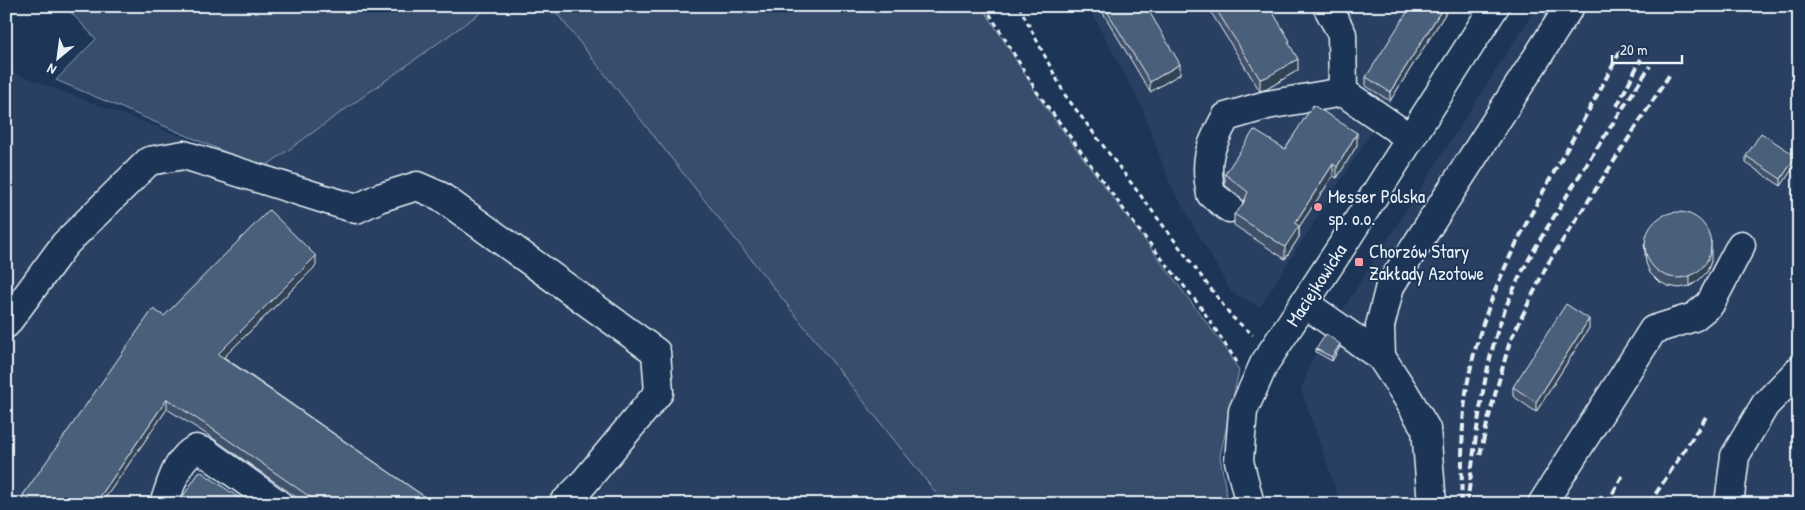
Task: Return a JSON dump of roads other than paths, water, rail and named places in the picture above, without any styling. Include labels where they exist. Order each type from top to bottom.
[{"type":"street","points":[[1327,6],[1342,34],[1343,92]]},
{"type":"street","name":"Maciejkowicka","points":[[1250,504],[1239,461],[1243,411],[1264,364],[1494,6]]},
{"type":"street","points":[[1380,358],[1380,326],[1390,286],[1570,6]]},
{"type":"street","points":[[1229,208],[1211,194],[1207,172],[1212,142],[1226,117],[1267,105],[1343,92],[1410,138]]},
{"type":"street","points":[[6,324],[65,244],[149,161],[184,155],[356,209],[379,198],[417,186],[440,196],[656,352],[659,392],[582,485],[563,504]]},
{"type":"street","points":[[1542,504],[1653,330],[1694,317],[1710,304],[1741,244]]},
{"type":"street","points":[[1304,303],[1380,358],[1404,392],[1426,429],[1432,504]]},
{"type":"street","points":[[1729,504],[1735,456],[1765,405],[1799,370]]},
{"type":"street","points":[[164,504],[179,465],[188,453],[196,450],[205,452],[278,504]]},
{"type":"railway","points":[[1461,504],[1462,437],[1467,387],[1482,328],[1497,286],[1536,204],[1603,85],[1623,45]]},
{"type":"railway","points":[[1617,106],[1641,59]]},
{"type":"railway","points":[[1467,504],[1478,419],[1490,356],[1508,302],[1541,238],[1650,66]]},
{"type":"railway","points":[[1480,455],[1510,341],[1547,265],[1670,74]]},
{"type":"railway","points":[[1649,504],[1706,417]]},
{"type":"railway","points":[[1607,504],[1624,473]]},
{"type":"place","name":"Messer Polska sp. o.o.","points":[[1318,207]]},
{"type":"place","name":"Chorzów Stary Zakłady Azotowe","points":[[1359,262]]}]
